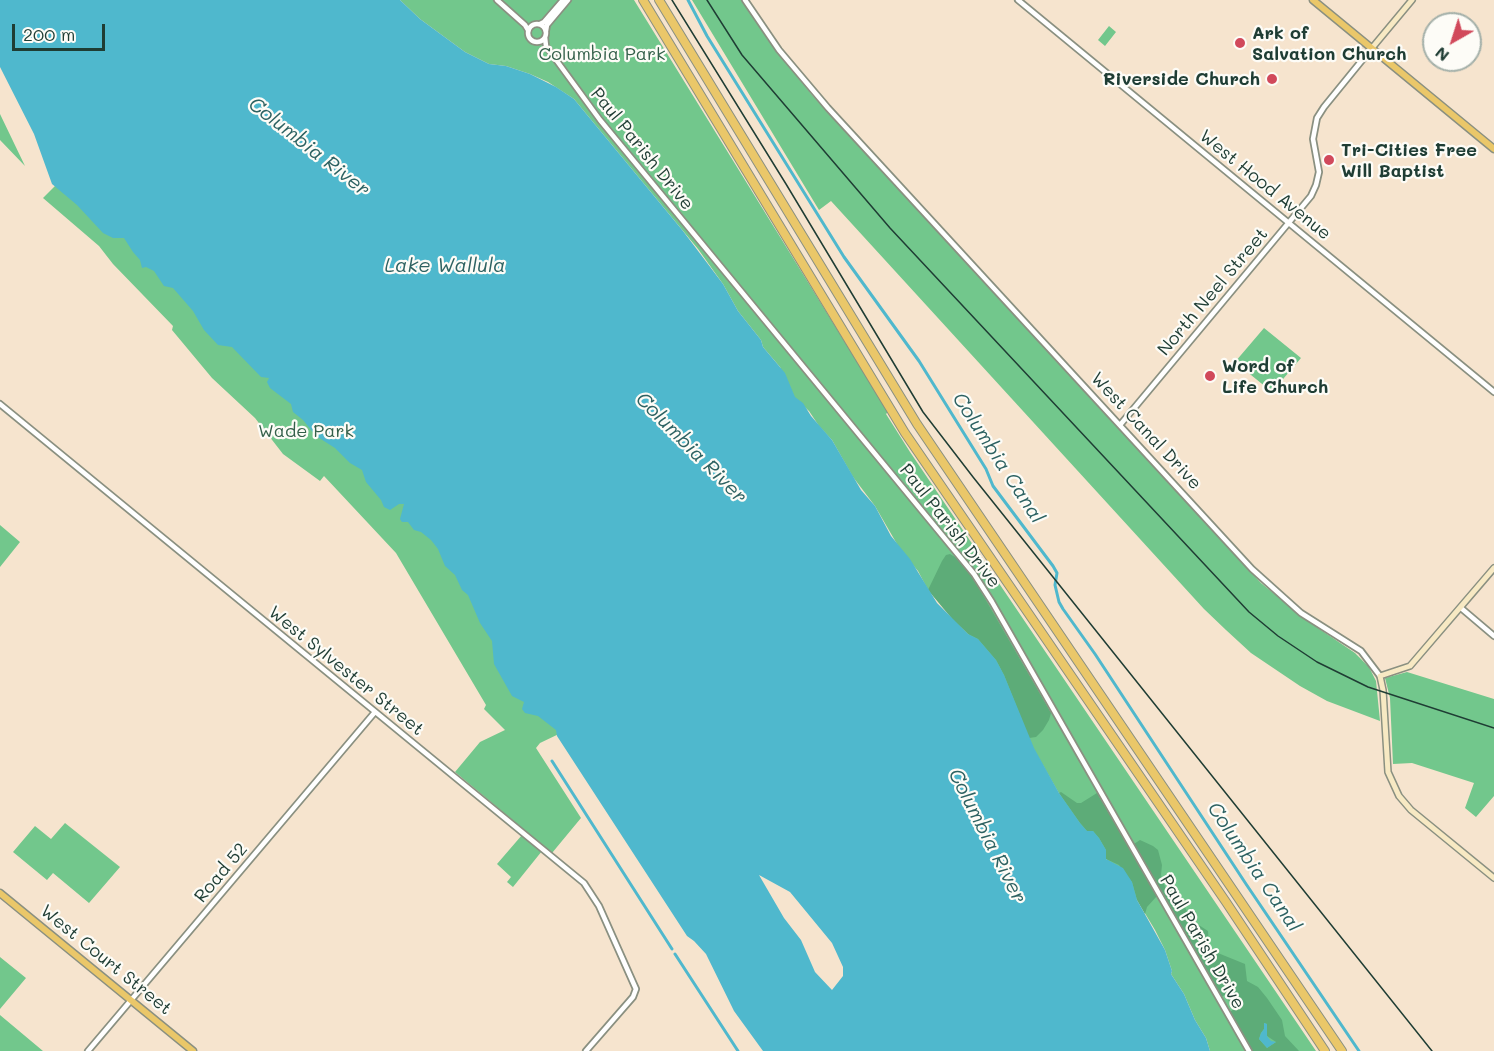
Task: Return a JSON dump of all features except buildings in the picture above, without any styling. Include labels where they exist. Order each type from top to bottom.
[{"type":"highway","points":[[641,0],[663,40],[687,73],[905,433],[1226,902],[1325,1051]]},
{"type":"highway","points":[[659,0],[917,424],[1342,1051]]},
{"type":"highway","points":[[1304,995],[1320,1011],[1348,1051]]},
{"type":"highway","points":[[1299,1013],[1321,1051]]},
{"type":"main road","points":[[1313,0],[1494,148]]},
{"type":"main road","points":[[1372,48],[1412,0]]},
{"type":"main road","points":[[1380,676],[1410,666],[1494,568]]},
{"type":"main road","name":"West Canal Drive","points":[[1380,676],[1383,690],[1388,772],[1395,790],[1411,810],[1494,878]]},
{"type":"main road","name":"West Court Street","points":[[0,893],[193,1051]]},
{"type":"street","points":[[497,0],[526,26],[530,38],[535,41],[539,41],[545,34],[547,25],[568,0]]},
{"type":"street","points":[[528,33],[530,28],[544,22],[563,0]]},
{"type":"street","name":"West Canal Drive","points":[[745,0],[779,50],[821,100],[1263,580],[1301,613],[1361,651],[1380,676]]},
{"type":"street","name":"West Hood Avenue","points":[[1018,0],[1494,392]]},
{"type":"street","points":[[505,7],[527,23],[543,26],[545,34]]},
{"type":"street","name":"Paul Parish Drive","points":[[545,34],[546,45],[612,135],[974,574],[1249,1051]]},
{"type":"street","name":"Paul Parish Drive","points":[[535,41],[542,45],[560,65]]},
{"type":"street","name":"North Neel Street","points":[[1120,425],[1313,193],[1319,172],[1313,139],[1317,118],[1372,48]]},
{"type":"street","name":"West Sylvester Street","points":[[0,404],[584,883],[596,900],[636,989],[633,997],[586,1051]]},
{"type":"street","points":[[1461,608],[1494,636]]},
{"type":"street","name":"Road 52","points":[[88,1051],[375,712]]},
{"type":"green space","name":"Columbia Park","points":[[400,0],[634,0],[888,412],[886,414],[910,452],[1316,1051],[1210,1051],[1184,994],[1171,974],[1165,950],[1155,930],[1137,900],[1065,804],[968,634],[928,590],[918,571],[901,551],[875,506],[853,477],[832,440],[809,411],[794,397],[780,367],[763,347],[761,340],[738,311],[723,284],[698,249],[574,99],[548,82],[530,74],[506,66],[489,64],[465,52],[420,19]]},
{"type":"green space","points":[[692,0],[741,0],[782,58],[813,96],[1261,583],[1309,622],[1355,653],[1369,667],[1376,681],[1380,721],[1327,701],[1251,653],[1204,609],[831,201],[819,210]]},
{"type":"green space","points":[[1109,26],[1116,32],[1105,46],[1098,40]]},
{"type":"green space","points":[[0,114],[25,166],[0,140]]},
{"type":"green space","name":"Wade Park","points":[[59,182],[72,187],[384,468],[563,732],[540,743],[536,748],[581,818],[552,853],[455,772],[480,742],[505,730],[484,709],[486,705],[396,553],[324,476],[320,481],[283,454],[255,418],[212,378],[172,330],[173,326],[113,264],[99,246],[43,198]]},
{"type":"green space","points":[[1264,328],[1301,358],[1272,392],[1235,362]]},
{"type":"green space","points":[[0,525],[20,542],[0,567]]},
{"type":"green space","points":[[950,554],[968,571],[1051,713],[1043,730],[1036,737],[1029,738],[996,660],[978,639],[968,634],[953,620],[928,590],[942,561],[946,555]]},
{"type":"green space","points":[[1407,672],[1494,699],[1494,796],[1476,817],[1465,808],[1474,783],[1412,763],[1393,764],[1390,698],[1385,678]]},
{"type":"green space","points":[[1061,792],[1077,803],[1097,793],[1157,896],[1147,907],[1145,914],[1137,900],[1132,882],[1119,865],[1106,859],[1106,850],[1099,838],[1093,831],[1087,831],[1080,823],[1059,793]]},
{"type":"green space","points":[[65,823],[120,867],[89,903],[53,873],[47,880],[13,852],[35,826],[51,839]]},
{"type":"green space","points":[[522,835],[542,851],[513,887],[507,882],[511,877],[497,864]]},
{"type":"green space","points":[[1140,840],[1158,850],[1165,887],[1183,903],[1191,920],[1208,931],[1209,946],[1213,951],[1245,964],[1247,981],[1258,987],[1267,998],[1282,1020],[1285,1036],[1299,1051],[1253,1051],[1230,1012],[1234,1009],[1225,995],[1221,997],[1134,844]],"holes":[[[1264,1023],[1267,1024],[1267,1036],[1276,1042],[1267,1048],[1259,1039]]]},
{"type":"green space","points":[[0,957],[26,978],[0,1009]]},
{"type":"green space","points":[[0,1015],[43,1051],[0,1051]]},
{"type":"water","name":"Lake Wallula","points":[[0,0],[400,0],[420,19],[465,52],[489,64],[506,66],[530,74],[574,99],[683,231],[723,284],[738,311],[761,340],[763,347],[785,373],[795,397],[803,403],[832,440],[861,490],[875,506],[891,536],[910,559],[937,603],[968,634],[978,639],[996,660],[1034,748],[1059,793],[1087,831],[1093,831],[1099,838],[1106,850],[1106,859],[1123,868],[1132,882],[1137,900],[1165,950],[1171,974],[1184,994],[1210,1051],[763,1051],[734,1011],[706,954],[687,936],[557,736],[556,730],[538,716],[525,713],[522,709],[524,702],[512,696],[494,664],[492,641],[480,623],[468,595],[462,590],[455,575],[445,566],[438,549],[431,540],[421,532],[414,530],[408,522],[402,522],[400,519],[404,504],[399,504],[390,510],[384,507],[366,482],[362,470],[316,436],[293,412],[291,404],[270,388],[267,382],[269,378],[261,377],[232,347],[218,345],[173,288],[164,286],[154,271],[146,267],[142,268],[140,260],[124,238],[113,238],[103,233],[77,205],[52,184],[34,134],[0,67]],"holes":[[[759,875],[790,892],[832,943],[843,967],[843,976],[832,990],[815,972],[801,940],[784,918]]]},
{"type":"water","points":[[1264,1023],[1267,1024],[1267,1036],[1271,1041],[1276,1042],[1267,1048],[1259,1039]]},
{"type":"waterway","name":"Columbia Canal","points":[[688,0],[707,36],[844,257],[919,361],[986,469],[993,486],[1053,566],[1057,573],[1055,585],[1063,609],[1359,1051]]},
{"type":"waterway","points":[[552,761],[672,949]]},
{"type":"waterway","points":[[675,954],[738,1051]]},
{"type":"railway","points":[[672,0],[923,412],[1432,1051]]},
{"type":"railway","points":[[707,0],[742,55],[890,228],[1249,612],[1278,636],[1317,662],[1368,687],[1494,728]]},
{"type":"place","name":"Ark of Salvation Church","points":[[1240,43]]},
{"type":"place","name":"Riverside Church","points":[[1272,79]]},
{"type":"place","name":"Tri-Cities Free Will Baptist","points":[[1329,160]]},
{"type":"place","name":"Word of Life Church","points":[[1210,376]]},
{"type":"water label","name":"Columbia River","points":[[309,147]]},
{"type":"water label","name":"Columbia River","points":[[691,448]]},
{"type":"water label","name":"Columbia River","points":[[987,836]]}]
